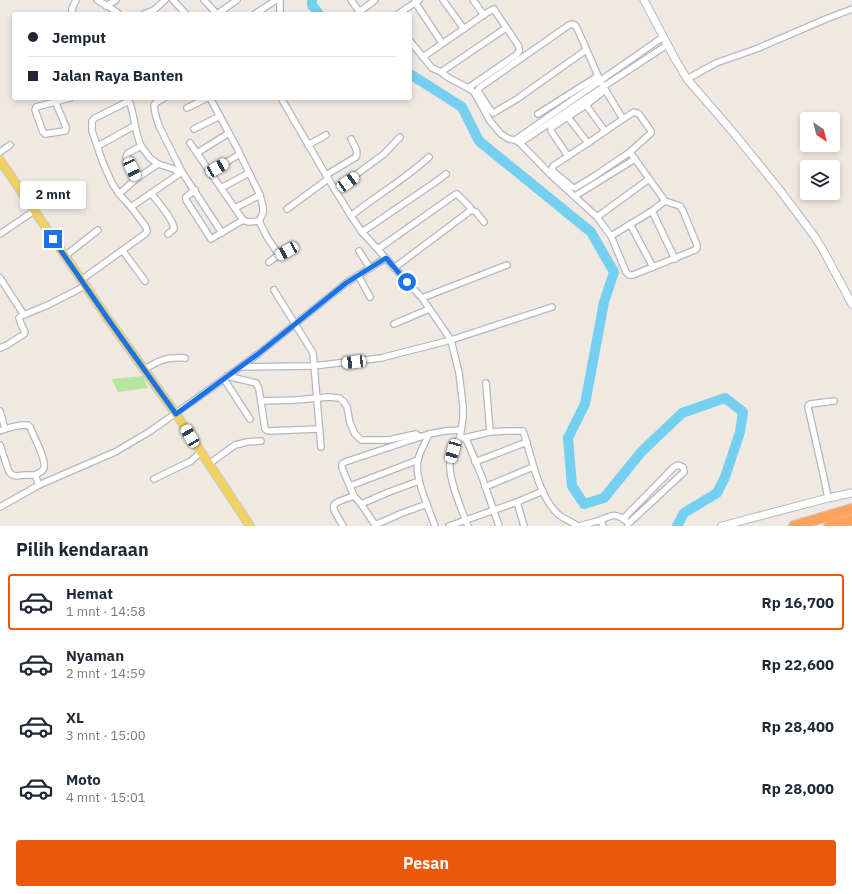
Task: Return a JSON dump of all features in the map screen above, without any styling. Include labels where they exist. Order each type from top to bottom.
[{"type":"highway","points":[[794,526],[852,509]]},
{"type":"highway","points":[[829,526],[852,520]]},
{"type":"main road","points":[[0,160],[32,212],[65,256],[176,414],[250,526]]},
{"type":"street","points":[[72,12],[76,0]]},
{"type":"street","points":[[97,0],[116,12]]},
{"type":"street","points":[[106,6],[116,0]]},
{"type":"street","points":[[155,12],[165,0]]},
{"type":"street","points":[[173,0],[184,12]]},
{"type":"street","points":[[204,0],[215,12]]},
{"type":"street","points":[[220,12],[237,0]]},
{"type":"street","points":[[258,12],[276,0]]},
{"type":"street","points":[[280,0],[280,12]]},
{"type":"street","points":[[351,0],[359,12]]},
{"type":"street","points":[[361,12],[375,0]]},
{"type":"street","points":[[443,0],[464,29]]},
{"type":"street","points":[[473,0],[484,15]]},
{"type":"street","points":[[644,0],[667,45],[687,79],[779,189],[815,237],[852,304]]},
{"type":"street","points":[[401,12],[417,1],[442,43]]},
{"type":"street","points":[[687,79],[716,63],[756,49],[852,9]]},
{"type":"street","points":[[423,57],[491,10],[496,11],[518,45],[520,50],[519,53],[468,88]]},
{"type":"street","points":[[586,50],[517,99],[493,113],[478,91],[479,88],[569,25],[573,24],[576,26],[601,83],[623,119]]},
{"type":"street","points":[[441,72],[506,28]]},
{"type":"street","points":[[518,142],[663,37]]},
{"type":"street","points":[[412,43],[432,68],[468,88],[476,95],[490,121],[501,134],[518,142],[551,175],[597,217],[611,236],[626,272],[633,275],[695,250],[697,245],[684,211],[680,206],[665,202],[630,152]]},
{"type":"street","points":[[538,114],[601,83],[613,80],[667,45]]},
{"type":"street","points":[[644,51],[649,58]]},
{"type":"street","points":[[610,75],[613,80]]},
{"type":"street","points":[[568,156],[551,131],[551,128],[567,116],[586,105],[601,83]]},
{"type":"street","points":[[55,101],[66,130],[44,134],[35,108],[36,107],[55,101],[60,100]]},
{"type":"street","points":[[0,348],[7,346],[24,334],[25,332],[19,318],[48,305],[83,283],[147,231],[146,227],[112,183],[104,166],[92,131],[92,121],[95,118],[127,100]]},
{"type":"street","points":[[129,100],[134,126],[141,146],[150,158],[158,164],[181,172]]},
{"type":"street","points":[[160,100],[154,106],[159,126],[181,172],[222,233]]},
{"type":"street","points":[[187,108],[203,100]]},
{"type":"street","points":[[211,100],[260,195],[263,213],[259,221]]},
{"type":"street","points":[[282,100],[327,177],[362,232],[422,298],[450,340],[459,373],[463,418],[461,430],[462,438],[453,451],[450,468],[453,484],[468,526]]},
{"type":"street","points":[[586,105],[605,131]]},
{"type":"street","points":[[634,112],[637,113],[651,133],[630,152],[575,188],[552,169],[552,166],[623,119],[634,112]]},
{"type":"street","points":[[194,129],[220,116]]},
{"type":"street","points":[[567,116],[588,143]]},
{"type":"street","points":[[98,146],[134,126]]},
{"type":"street","points":[[197,153],[229,133]]},
{"type":"street","points":[[308,145],[326,134]]},
{"type":"street","points":[[335,190],[384,154],[400,137]]},
{"type":"street","points":[[287,209],[327,177],[356,157],[357,150],[351,139]]},
{"type":"street","points":[[190,143],[243,220],[248,222],[259,221]]},
{"type":"street","points":[[0,152],[10,145]]},
{"type":"street","points":[[136,179],[126,156],[128,153],[141,146]]},
{"type":"street","points":[[210,172],[240,154]]},
{"type":"street","points":[[351,216],[418,168],[429,157]]},
{"type":"street","points":[[575,196],[635,159]]},
{"type":"street","points":[[119,194],[136,179],[158,164]]},
{"type":"street","points":[[131,207],[181,172]]},
{"type":"street","points":[[221,188],[249,173]]},
{"type":"street","points":[[362,232],[446,174]]},
{"type":"street","points":[[597,217],[649,179]]},
{"type":"street","points":[[194,190],[186,197],[186,200],[211,240],[243,220]]},
{"type":"street","points":[[151,193],[174,226],[174,229],[168,234]]},
{"type":"street","points":[[378,249],[456,194],[458,194],[471,210],[476,212],[484,222]]},
{"type":"street","points":[[235,208],[260,195]]},
{"type":"street","points":[[611,236],[665,202]]},
{"type":"street","points":[[394,268],[471,210]]},
{"type":"street","points":[[652,211],[675,259]]},
{"type":"street","points":[[0,234],[32,212]]},
{"type":"street","points":[[259,221],[267,237],[279,255]]},
{"type":"street","points":[[630,224],[653,267]]},
{"type":"street","points":[[65,256],[98,230]]},
{"type":"street","points":[[123,251],[144,281]]},
{"type":"street","points":[[269,262],[287,251]]},
{"type":"street","points":[[359,251],[370,268]]},
{"type":"street","points":[[0,507],[39,485],[115,452],[149,432],[241,367],[333,293],[358,275],[386,258]]},
{"type":"street","points":[[422,298],[507,265]]},
{"type":"street","points":[[358,275],[370,297]]},
{"type":"street","points":[[0,278],[24,315]]},
{"type":"street","points":[[274,290],[313,353],[321,446]]},
{"type":"street","points":[[241,367],[313,366],[376,359],[450,340],[552,307]]},
{"type":"street","points":[[394,324],[429,309]]},
{"type":"street","points":[[144,370],[158,361],[172,358],[185,358]]},
{"type":"street","points":[[226,378],[256,382],[259,389],[265,429],[268,431],[319,428]]},
{"type":"street","points":[[226,378],[250,419]]},
{"type":"street","points":[[486,383],[490,432]]},
{"type":"street","points":[[261,401],[317,399],[329,397],[339,398],[347,407],[350,423],[355,434],[360,440],[388,440],[416,434],[420,437]]},
{"type":"street","points":[[828,498],[808,407],[810,404],[834,401]]},
{"type":"street","points":[[0,411],[2,430],[20,425],[28,425],[30,427],[42,457],[44,465],[42,471],[35,475],[11,475],[0,445]]},
{"type":"street","points":[[427,504],[376,525],[354,496],[342,468],[342,464],[429,434],[461,430]]},
{"type":"street","points":[[462,438],[490,432],[523,431],[533,467],[542,491],[559,515],[568,523],[578,526],[602,523],[611,515],[618,516],[629,525],[684,472],[683,467],[674,467],[623,519]]},
{"type":"street","points":[[429,434],[418,460],[417,468],[419,482],[435,526]]},
{"type":"street","points":[[462,438],[467,441],[482,477],[499,526]]},
{"type":"street","points":[[209,464],[240,443],[261,441]]},
{"type":"street","points":[[475,462],[527,442]]},
{"type":"street","points":[[154,479],[192,461],[201,452]]},
{"type":"street","points":[[350,486],[418,460]]},
{"type":"street","points":[[485,487],[533,467]]},
{"type":"street","points":[[35,475],[39,485]]},
{"type":"street","points":[[361,504],[389,492],[419,482]]},
{"type":"street","points":[[449,526],[517,502],[542,491]]},
{"type":"street","points":[[722,526],[852,493]]},
{"type":"street","points":[[342,526],[334,511],[334,505],[336,502],[354,496]]},
{"type":"street","points":[[517,502],[524,526]]},
{"type":"green space","points":[[143,376],[148,388],[118,392],[112,379]]},
{"type":"waterway","points":[[312,0],[312,5],[317,12]]},
{"type":"waterway","points":[[412,75],[462,107],[479,141],[591,232],[614,272],[604,302],[585,404],[568,438],[572,486],[584,504],[604,498],[642,451],[682,413],[725,398],[743,412],[740,432],[725,477],[717,493],[684,513],[677,526]]},
{"type":"route","points":[[53,239],[156,388],[176,414],[258,354],[346,283],[386,258],[407,282]]}]
